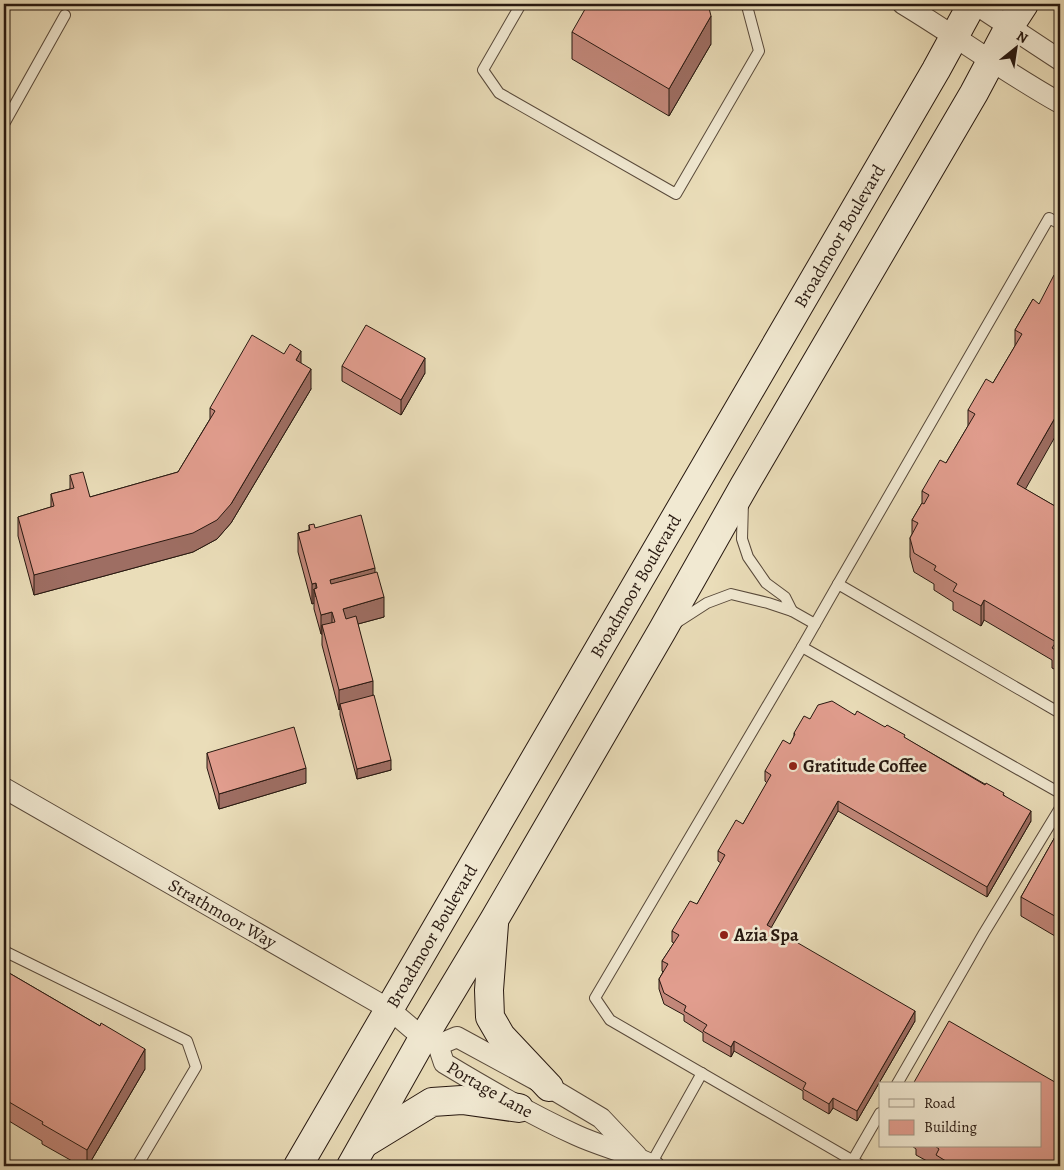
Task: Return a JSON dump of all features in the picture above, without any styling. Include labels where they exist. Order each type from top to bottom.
[{"type":"main road","name":"Broadmoor Boulevard","points":[[298,1166],[974,4]]},
{"type":"main road","points":[[357,1155],[430,1042],[494,920],[1024,4]]},
{"type":"main road","points":[[494,920],[489,990],[490,1017],[500,1036],[549,1087]]},
{"type":"main road","points":[[357,1155],[432,1102],[462,1100],[518,1108]]},
{"type":"street","points":[[903,4],[1034,89],[1060,103]]},
{"type":"street","points":[[974,4],[1060,60]]},
{"type":"street","name":"Strathmoor Way","points":[[4,788],[388,1009],[430,1042]]},
{"type":"street","name":"Portage Lane","points":[[458,1038],[549,1087],[602,1118],[648,1163],[577,1136],[518,1108],[444,1063],[430,1042],[458,1038]]},
{"type":"lane","points":[[521,4],[483,70],[499,93],[676,194],[759,51],[747,6],[744,4]]},
{"type":"lane","points":[[4,124],[65,15]]},
{"type":"lane","points":[[862,1166],[851,1163],[610,1020],[595,998],[802,647],[1049,218],[1060,224]]},
{"type":"lane","points":[[744,486],[742,539],[748,557],[766,583],[785,597],[792,611]]},
{"type":"lane","points":[[838,584],[1060,713]]},
{"type":"lane","points":[[662,631],[707,604],[731,594],[752,598],[792,611],[815,624]]},
{"type":"lane","points":[[802,647],[1060,793]]},
{"type":"lane","points":[[898,1082],[989,925],[1060,808]]},
{"type":"lane","points":[[4,951],[187,1041],[196,1067],[137,1166]]},
{"type":"lane","points":[[648,1163],[702,1073]]},
{"type":"lane","points":[[851,1163],[879,1115]]},
{"type":"building","points":[[588,4],[708,4],[711,16],[669,89],[572,32]]},
{"type":"building","points":[[1054,275],[1060,278],[1060,409],[1017,484],[1060,509],[1060,653],[1052,648],[1056,642],[984,600],[981,606],[953,591],[957,584],[934,570],[936,566],[914,553],[910,538],[918,523],[912,520],[929,495],[922,491],[940,460],[946,463],[975,414],[968,410],[986,379],[993,383],[1022,334],[1015,330],[1033,299],[1039,304]]},
{"type":"building","points":[[366,325],[425,358],[401,400],[342,366]]},
{"type":"building","points":[[252,335],[284,354],[290,344],[301,351],[296,360],[311,369],[231,504],[217,520],[193,533],[34,575],[18,517],[54,506],[51,494],[74,488],[70,475],[83,472],[90,497],[178,472],[215,411],[210,408]]},
{"type":"building","points":[[361,515],[375,568],[330,580],[331,584],[377,572],[384,597],[343,609],[346,619],[356,616],[373,681],[339,690],[322,625],[335,622],[332,612],[321,615],[314,589],[317,588],[316,583],[312,584],[298,533],[310,530],[309,525],[314,524],[315,528]]},
{"type":"building","points":[[374,695],[391,760],[357,769],[340,704]]},
{"type":"building","points":[[832,701],[855,715],[857,711],[885,727],[887,725],[985,785],[986,783],[1004,793],[1003,795],[1031,811],[987,887],[838,801],[767,925],[915,1011],[857,1111],[833,1098],[829,1104],[803,1089],[806,1083],[734,1041],[731,1047],[703,1031],[707,1025],[684,1011],[686,1006],[664,993],[659,979],[668,964],[662,961],[679,935],[672,931],[690,901],[697,904],[725,855],[718,851],[736,820],[743,824],[771,775],[765,771],[783,740],[790,744],[804,716],[810,719],[818,705]]},
{"type":"building","points":[[294,727],[306,768],[219,794],[207,753]]},
{"type":"building","points":[[1060,828],[1060,919],[1021,897]]},
{"type":"building","points":[[4,970],[100,1026],[101,1023],[145,1049],[87,1150],[4,1099]]},
{"type":"building","points":[[949,1021],[1060,1085],[1060,1166],[954,1166],[936,1155],[939,1149],[938,1148],[1042,1148],[1042,1082],[914,1082]]},
{"type":"place","name":"Gratitude Coffee","points":[[793,766]]},
{"type":"place","name":"Azia Spa","points":[[724,935]]}]
